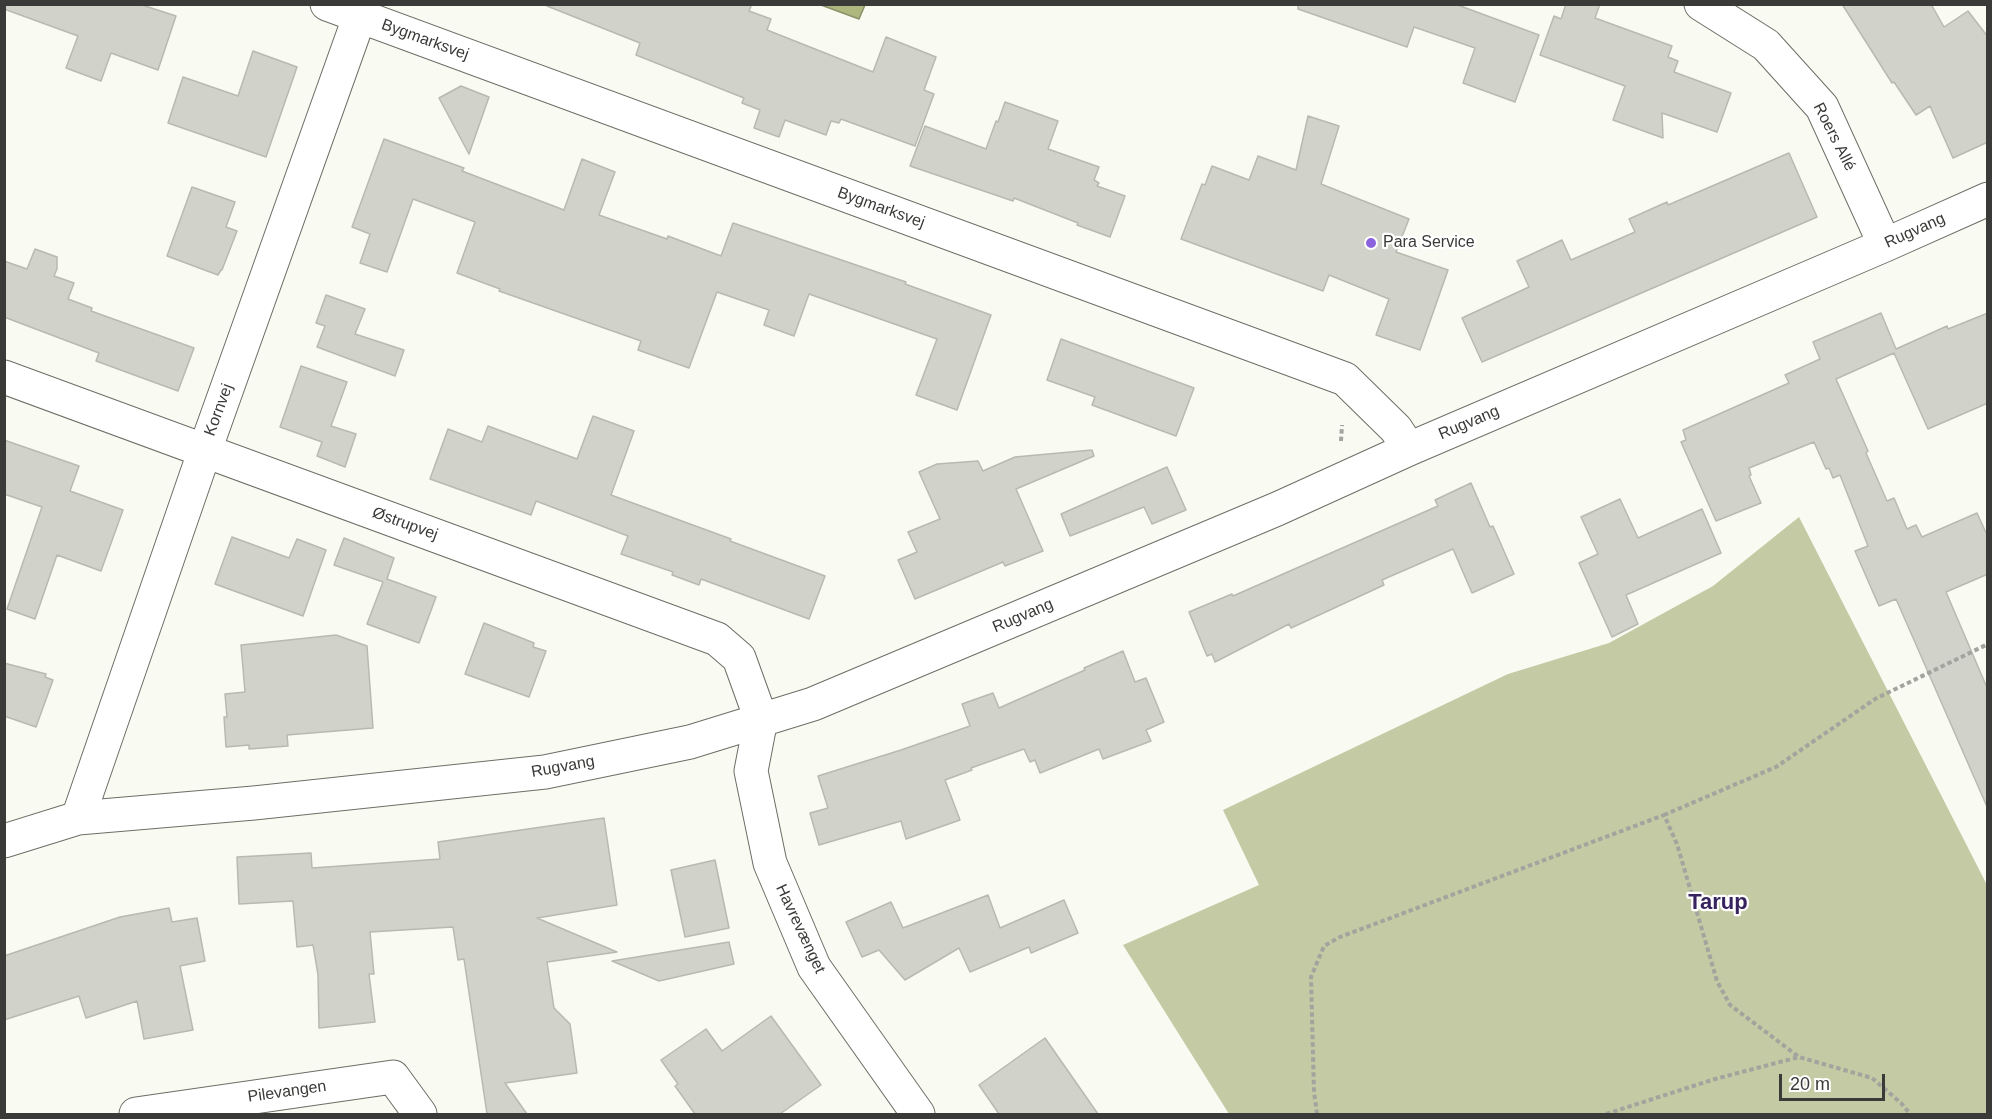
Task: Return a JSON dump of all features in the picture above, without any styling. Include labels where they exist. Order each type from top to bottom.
[{"type":"street","name":"Bygmarksvej","points":[[327,4],[362,10],[1345,379],[1396,429],[1409,449]]},
{"type":"street","name":"Roers Allé","points":[[1701,4],[1766,45],[1822,107],[1886,245]]},
{"type":"street","name":"Kornvej","points":[[78,818],[205,450],[362,10]]},
{"type":"street","name":"Rugvang","points":[[4,842],[78,818],[254,803],[545,772],[690,742],[813,704],[1277,509],[1409,449],[1988,199]]},
{"type":"street","name":"Østrupvej","points":[[4,376],[717,639],[739,658],[761,719]]},
{"type":"street","name":"Havrevænget","points":[[761,719],[751,771],[770,863],[814,966],[918,1114]]},
{"type":"street","name":"Pilevangen","points":[[136,1114],[393,1077],[420,1114]]},
{"type":"path","points":[[1338,481],[1345,379]]},
{"type":"path","points":[[1317,1114],[1314,1092],[1311,977],[1323,946],[1664,815],[1776,767],[1875,699],[1988,644]]},
{"type":"path","points":[[1664,815],[1677,844],[1717,981],[1730,1005],[1799,1057],[1872,1078],[1910,1114]]},
{"type":"path","points":[[1605,1114],[1715,1079],[1799,1057]]},
{"type":"shaded area","points":[[821,5],[865,5],[859,19]]},
{"type":"shaded area","points":[[1799,517],[1987,885],[1987,1114],[1229,1114],[1123,945],[1259,885],[1223,810],[1508,674],[1609,643],[1713,586]]},
{"type":"building","points":[[4,4],[139,4],[176,16],[158,70],[111,53],[101,81],[66,68],[78,36],[4,9]]},
{"type":"building","points":[[547,4],[752,4],[749,11],[771,19],[767,30],[873,72],[886,37],[936,57],[924,90],[934,94],[915,146],[841,119],[839,123],[831,121],[826,135],[785,120],[779,137],[754,128],[760,110],[742,103],[744,98],[636,55],[640,43],[547,6]]},
{"type":"building","points":[[1298,4],[1455,4],[1539,35],[1515,102],[1463,83],[1475,48],[1414,27],[1407,47],[1298,9]]},
{"type":"building","points":[[1566,4],[1600,4],[1595,18],[1672,46],[1668,57],[1678,61],[1674,72],[1731,93],[1717,132],[1662,113],[1663,138],[1613,120],[1625,86],[1540,55],[1554,16],[1561,19]]},
{"type":"building","points":[[1842,4],[1931,4],[1944,27],[1968,11],[1988,37],[1988,142],[1953,158],[1930,106],[1916,115],[1894,82],[1892,83]]},
{"type":"building","points":[[253,51],[297,67],[266,157],[168,123],[183,77],[238,96]]},
{"type":"building","points":[[461,86],[489,97],[469,154],[439,98]]},
{"type":"building","points":[[1005,102],[1058,121],[1048,149],[1099,167],[1094,180],[1099,183],[1097,186],[1125,196],[1110,237],[1014,198],[1013,201],[910,166],[925,126],[986,149]]},
{"type":"building","points":[[1308,116],[1339,126],[1321,184],[1409,219],[1396,252],[1448,270],[1420,350],[1376,335],[1389,299],[1329,275],[1323,291],[1181,239],[1202,184],[1205,185],[1212,166],[1249,180],[1258,156],[1296,170]]},
{"type":"building","points":[[384,139],[464,168],[462,171],[564,210],[582,159],[615,172],[599,215],[667,239],[668,236],[721,256],[733,223],[906,282],[905,284],[991,315],[957,410],[916,395],[937,339],[809,294],[794,336],[764,325],[769,310],[717,292],[689,368],[638,350],[641,341],[499,291],[500,289],[457,273],[475,222],[413,199],[387,272],[360,263],[370,234],[352,227]]},
{"type":"building","points":[[1789,153],[1817,217],[1482,362],[1462,318],[1529,287],[1517,261],[1562,240],[1571,260],[1635,232],[1629,219],[1667,202],[1668,205]]},
{"type":"building","points":[[192,187],[235,202],[226,227],[237,231],[218,275],[167,256]]},
{"type":"building","points":[[35,249],[57,257],[57,269],[54,276],[74,283],[68,299],[92,308],[91,311],[194,348],[178,391],[96,361],[99,353],[4,317],[4,261],[27,269]]},
{"type":"building","points":[[326,295],[365,309],[355,334],[404,350],[395,376],[317,347],[325,326],[316,323]]},
{"type":"building","points":[[1881,313],[1896,349],[1947,326],[1948,329],[1988,313],[1988,403],[1928,429],[1894,353],[1836,379],[1887,501],[1894,498],[1907,529],[1916,525],[1922,537],[1977,513],[1988,537],[1988,574],[1946,592],[1988,690],[1988,809],[1896,599],[1879,606],[1855,551],[1868,546],[1840,475],[1833,478],[1829,468],[1826,469],[1814,442],[1749,468],[1751,475],[1749,476],[1761,503],[1716,521],[1681,442],[1686,440],[1683,430],[1789,383],[1785,375],[1820,359],[1813,342]]},
{"type":"building","points":[[1061,339],[1194,388],[1176,436],[1092,405],[1095,397],[1047,380]]},
{"type":"building","points":[[301,366],[347,382],[331,426],[356,434],[345,467],[317,456],[322,442],[280,427]]},
{"type":"building","points":[[593,416],[634,431],[611,495],[825,576],[809,619],[701,579],[699,585],[672,575],[673,572],[621,554],[628,536],[536,501],[531,515],[430,479],[448,429],[482,442],[488,426],[577,459]]},
{"type":"building","points":[[4,440],[79,466],[70,491],[123,510],[101,571],[57,555],[35,619],[7,609],[42,507],[4,494]]},
{"type":"building","points":[[1092,450],[1094,456],[1016,489],[1043,551],[1005,566],[1003,562],[915,599],[898,560],[917,552],[908,532],[940,519],[919,472],[937,464],[978,461],[983,471],[1015,457]]},
{"type":"building","points":[[1167,467],[1186,510],[1152,524],[1144,507],[1070,536],[1061,514]]},
{"type":"building","points":[[1471,483],[1514,574],[1472,593],[1453,549],[1382,580],[1384,585],[1291,628],[1289,624],[1215,662],[1212,654],[1207,656],[1189,612],[1232,594],[1233,596],[1438,506],[1435,500]]},
{"type":"building","points":[[1620,499],[1638,538],[1702,509],[1721,553],[1626,595],[1638,624],[1612,637],[1579,563],[1598,554],[1581,517]]},
{"type":"building","points":[[232,537],[289,558],[297,539],[326,550],[303,616],[215,584]]},
{"type":"building","points":[[344,538],[394,558],[387,579],[436,597],[419,643],[367,624],[383,582],[334,565]]},
{"type":"building","points":[[484,623],[534,643],[533,647],[546,651],[529,697],[465,674]]},
{"type":"building","points":[[336,635],[367,646],[373,728],[287,735],[288,746],[249,749],[249,745],[226,747],[225,694],[245,692],[241,645]]},
{"type":"building","points":[[1123,651],[1135,682],[1146,678],[1164,722],[1146,730],[1151,741],[1103,759],[1099,749],[1040,773],[1035,760],[1030,762],[1024,749],[945,780],[960,820],[906,839],[901,821],[819,845],[810,813],[828,808],[818,776],[970,726],[962,704],[993,693],[999,708]]},
{"type":"building","points":[[4,663],[46,674],[45,677],[53,680],[36,727],[4,716]]},
{"type":"building","points":[[604,818],[617,905],[537,918],[617,952],[547,962],[554,1008],[570,1024],[577,1073],[505,1083],[527,1114],[487,1114],[464,959],[458,960],[453,927],[370,932],[374,974],[369,974],[375,1022],[319,1028],[318,975],[313,945],[297,947],[293,901],[239,904],[237,857],[311,853],[312,868],[440,859],[438,842]]},
{"type":"building","points":[[715,860],[729,928],[685,937],[671,870]]},
{"type":"building","points":[[988,895],[1000,928],[1064,900],[1078,933],[1031,953],[1029,947],[970,972],[959,948],[905,980],[879,950],[862,957],[846,922],[891,902],[903,928]]},
{"type":"building","points":[[169,908],[172,922],[197,918],[205,961],[180,966],[193,1030],[144,1039],[137,1001],[86,1018],[79,996],[4,1020],[4,956],[120,917]]},
{"type":"building","points":[[729,942],[734,964],[659,981],[612,961]]},
{"type":"building","points":[[771,1016],[821,1085],[780,1114],[695,1114],[675,1086],[678,1084],[661,1060],[706,1029],[722,1051]]},
{"type":"building","points":[[1045,1038],[1098,1114],[999,1114],[979,1085]]},
{"type":"place","name":"Para Service","points":[[1371,243]]},
{"type":"district","name":"Tarup","points":[[1718,903]]}]
